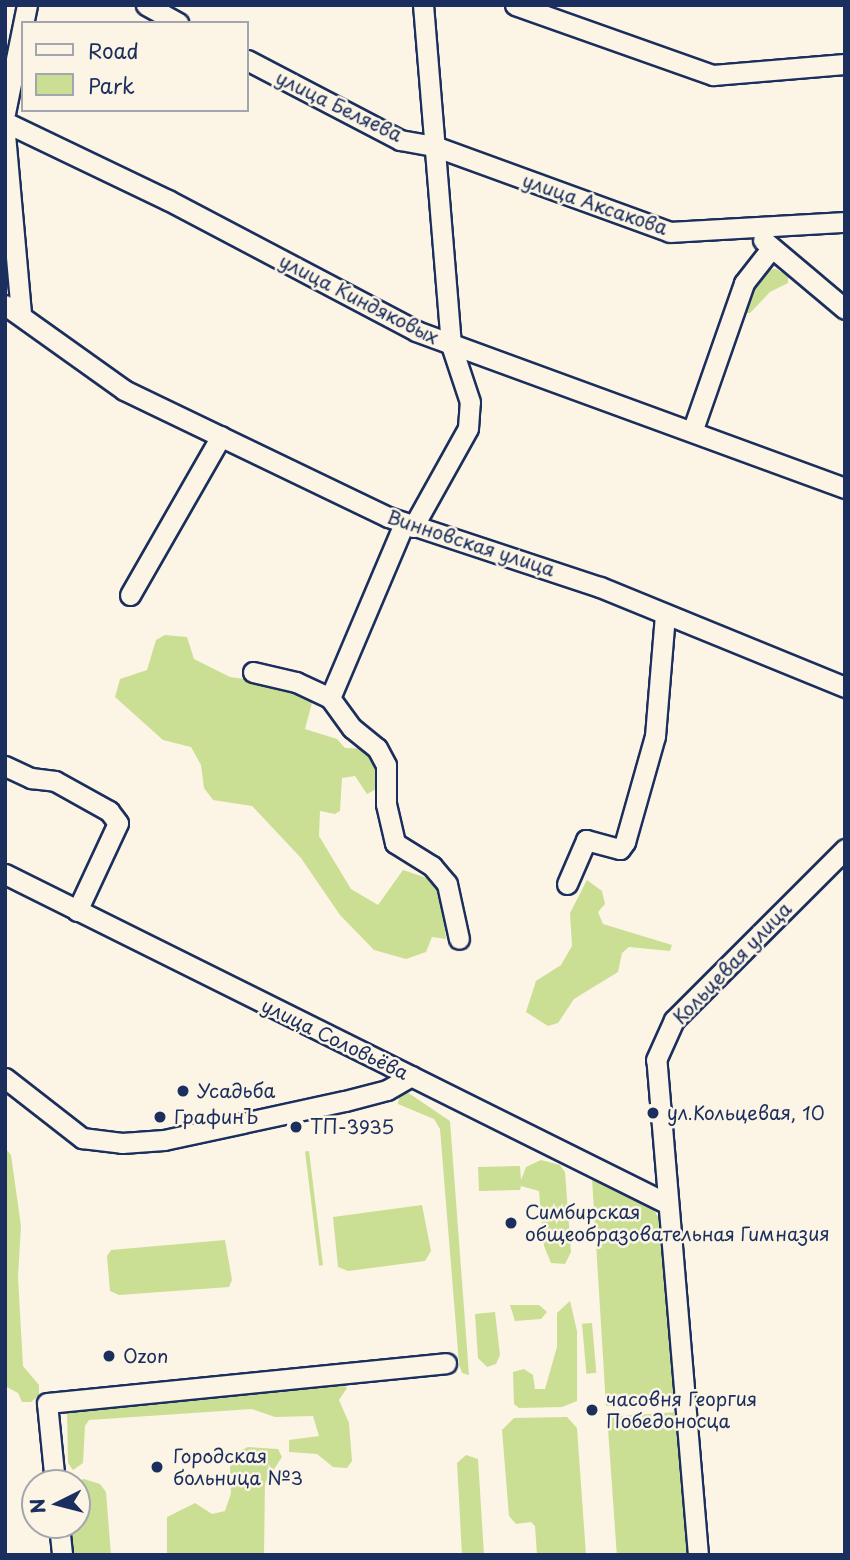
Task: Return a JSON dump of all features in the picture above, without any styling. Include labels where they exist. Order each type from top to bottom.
[{"type":"street","points":[[146,5],[174,21]]},
{"type":"street","points":[[330,698],[409,525],[468,428],[470,402],[451,345],[423,5]]},
{"type":"street","points":[[515,5],[713,75],[845,64]]},
{"type":"street","points":[[5,113],[21,34]]},
{"type":"street","name":"улица Беляева","points":[[248,61],[400,140],[434,146]]},
{"type":"street","name":"улица Киндяковых","points":[[5,122],[451,345],[693,429],[845,488]]},
{"type":"street","points":[[5,134],[13,309]]},
{"type":"street","name":"улица Аксакова","points":[[434,146],[670,232],[756,230],[845,222]]},
{"type":"street","points":[[756,230],[770,250],[845,309]]},
{"type":"street","points":[[693,429],[744,283],[770,250]]},
{"type":"street","name":"Винновская улица","points":[[13,309],[124,390],[409,525],[506,554],[665,614],[845,687]]},
{"type":"street","points":[[130,595],[221,436]]},
{"type":"street","points":[[567,884],[586,840],[620,849],[625,842],[655,736],[665,614]]},
{"type":"street","points":[[253,672],[296,682],[330,698],[382,756],[388,780],[386,804],[396,843],[432,866],[447,884],[459,939]]},
{"type":"street","points":[[5,766],[31,778],[55,781],[109,811],[118,823],[77,911]]},
{"type":"street","name":"Кольцевая улица","points":[[698,1555],[656,1084],[662,1040],[691,1002],[845,849]]},
{"type":"street","name":"улица Соловьёва","points":[[5,874],[666,1203]]},
{"type":"street","points":[[5,1078],[82,1138],[122,1143],[164,1140],[345,1101],[387,1090],[411,1076]]},
{"type":"street","points":[[54,1469],[47,1403],[446,1363]]},
{"type":"green space","points":[[776,269],[788,276],[788,283],[770,292],[750,313],[741,313],[741,301],[764,270]]},
{"type":"green space","points":[[165,635],[187,637],[194,659],[230,677],[291,686],[313,699],[305,729],[337,739],[345,748],[374,749],[380,787],[367,794],[355,776],[342,778],[340,811],[335,814],[320,811],[319,836],[351,889],[378,905],[403,870],[427,878],[441,896],[446,939],[432,937],[426,952],[406,959],[374,950],[340,915],[301,858],[252,806],[213,800],[204,788],[201,765],[191,747],[163,740],[115,697],[120,679],[147,670],[156,640]]},
{"type":"green space","points":[[587,880],[602,891],[605,904],[598,912],[603,924],[672,945],[670,951],[629,947],[622,953],[618,972],[574,999],[558,1023],[548,1026],[526,1012],[536,981],[561,965],[572,946],[570,913]]},
{"type":"green space","points":[[400,1092],[407,1092],[450,1121],[469,1375],[462,1373],[459,1364],[440,1129],[434,1119],[398,1104]]},
{"type":"green space","points":[[5,1148],[11,1155],[21,1226],[18,1277],[23,1366],[39,1385],[39,1395],[31,1402],[22,1402],[18,1393],[5,1386]]},
{"type":"green space","points":[[305,1151],[309,1151],[323,1265],[319,1266]]},
{"type":"green space","points":[[541,1160],[560,1165],[565,1172],[571,1252],[565,1264],[551,1263],[544,1246],[539,1191],[521,1186],[520,1190],[479,1191],[478,1167],[520,1166],[521,1180],[526,1167]]},
{"type":"green space","points":[[596,1176],[651,1205],[661,1222],[676,1401],[606,1406],[592,1178]]},
{"type":"green space","points":[[422,1205],[431,1251],[425,1261],[348,1271],[338,1267],[333,1217]]},
{"type":"green space","points":[[225,1240],[232,1280],[229,1287],[119,1295],[110,1291],[107,1256],[111,1250]]},
{"type":"green space","points":[[570,1301],[577,1331],[577,1401],[562,1407],[519,1408],[514,1404],[513,1372],[524,1369],[533,1375],[535,1389],[545,1389],[557,1347],[557,1313]]},
{"type":"green space","points":[[510,1305],[539,1305],[547,1312],[541,1319],[515,1321]]},
{"type":"green space","points":[[495,1312],[500,1355],[496,1364],[487,1367],[478,1358],[475,1314]]},
{"type":"green space","points":[[592,1323],[596,1373],[586,1374],[582,1324]]},
{"type":"green space","points":[[340,1383],[347,1388],[339,1400],[349,1423],[352,1461],[347,1468],[333,1467],[317,1454],[289,1452],[289,1440],[319,1436],[313,1416],[275,1417],[252,1409],[89,1420],[85,1426],[83,1463],[72,1469],[68,1463],[67,1409]]},
{"type":"green space","points":[[677,1412],[687,1555],[617,1555],[607,1417]]},
{"type":"green space","points":[[567,1417],[577,1428],[586,1555],[537,1555],[535,1526],[531,1522],[516,1524],[509,1516],[502,1430],[514,1418]]},
{"type":"green space","points":[[248,1447],[278,1449],[282,1457],[265,1483],[264,1555],[167,1555],[167,1517],[195,1503],[212,1514],[225,1511],[231,1493],[230,1467],[237,1452]]},
{"type":"green space","points":[[466,1455],[478,1459],[484,1555],[462,1555],[457,1463]]},
{"type":"green space","points":[[91,1481],[100,1484],[106,1492],[111,1555],[73,1555],[71,1539],[91,1539]]},
{"type":"place","name":"Усадьба","points":[[183,1091]]},
{"type":"place","name":"ул.Кольцевая, 10","points":[[653,1113]]},
{"type":"place","name":"ГрафинЪ","points":[[160,1117]]},
{"type":"place","name":"ТП-3935","points":[[296,1127]]},
{"type":"place","name":"Симбирская общеобразовательная Гимназия","points":[[511,1223]]},
{"type":"place","name":"Ozon","points":[[109,1356]]},
{"type":"place","name":"часовня Георгия Победоносца","points":[[592,1410]]},
{"type":"place","name":"Городская больница №3","points":[[157,1467]]}]
